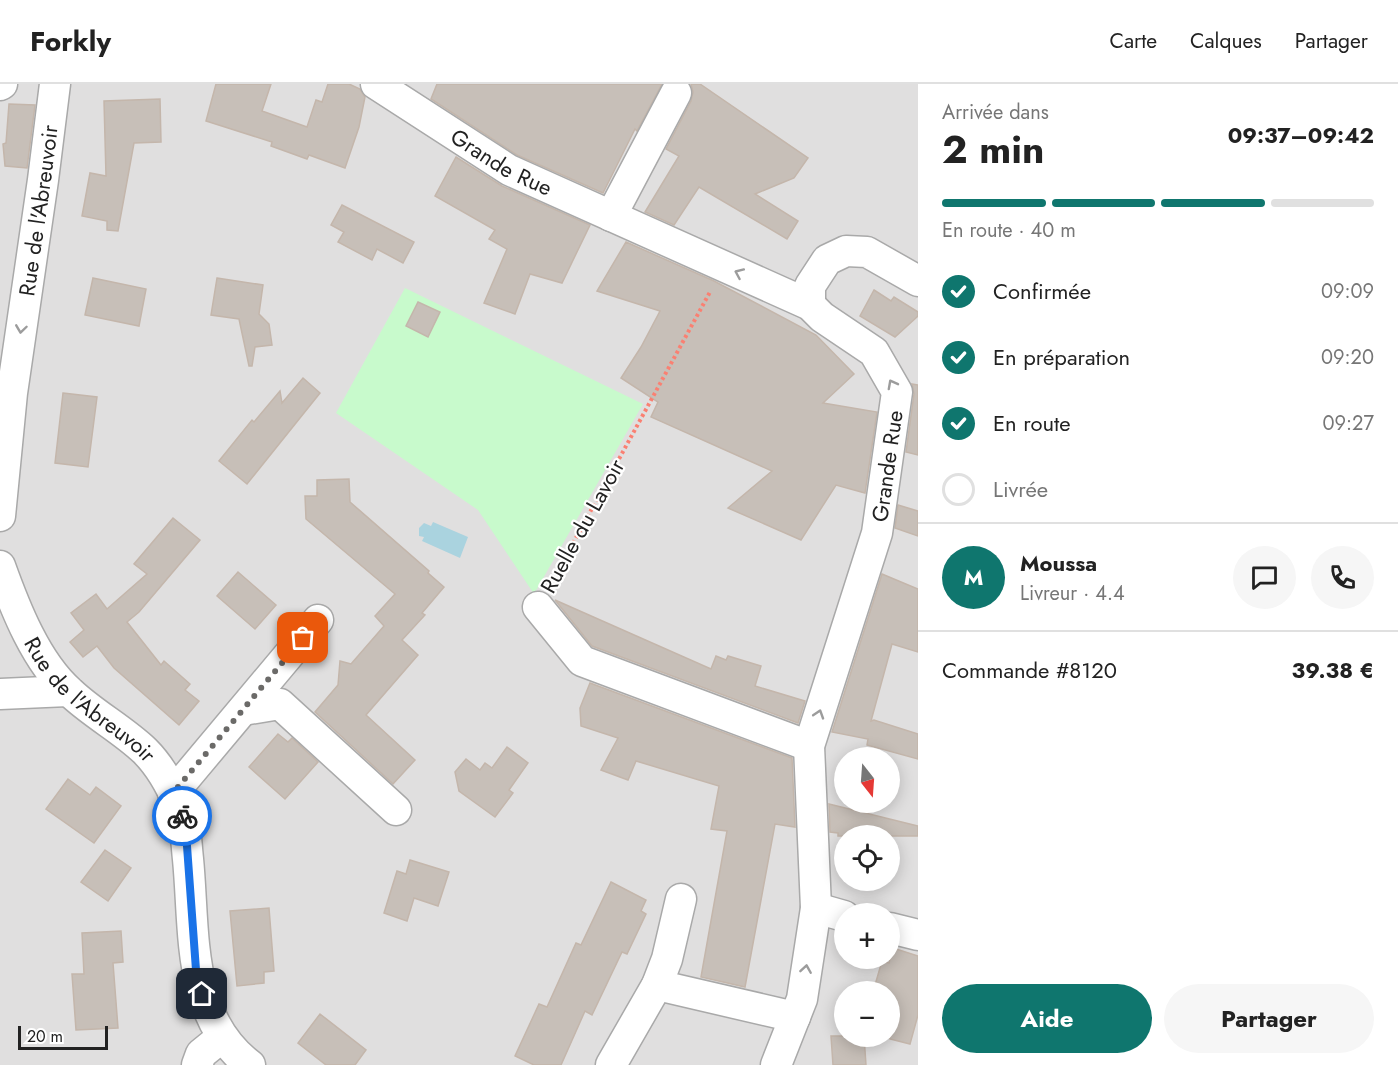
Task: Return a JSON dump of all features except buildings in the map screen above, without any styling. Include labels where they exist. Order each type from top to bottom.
[{"type":"street","name":"Rue de l'Abreuvoir","points":[[0,516],[12,393],[55,84]]},
{"type":"street","name":"Grande Rue","points":[[376,84],[509,170],[810,305],[822,317],[874,352],[897,392],[877,533],[809,746],[816,908],[802,999],[776,1065]]},
{"type":"street","points":[[611,216],[676,93]]},
{"type":"street","points":[[810,305],[810,286],[827,260],[846,251],[867,252],[918,281]]},
{"type":"street","name":"Rue de l'Abreuvoir","points":[[0,566],[11,597],[38,653],[68,692],[145,752],[164,775],[173,793],[185,825],[196,970],[202,994],[215,1027],[235,1054],[249,1065]]},
{"type":"street","name":"Ruelle du Lavoir","points":[[538,608],[582,661],[809,746]]},
{"type":"street","points":[[173,793],[318,620]]},
{"type":"street","points":[[0,694],[68,692]]},
{"type":"street","points":[[243,710],[279,704],[396,810]]},
{"type":"street","points":[[611,1065],[657,985],[667,959],[681,899]]},
{"type":"street","points":[[816,908],[834,913]]},
{"type":"street","points":[[900,930],[918,935]]},
{"type":"street","points":[[657,985],[795,1017]]},
{"type":"street","points":[[197,1065],[201,1054],[222,1037]]},
{"type":"path","name":"Ruelle du Lavoir","points":[[538,608],[723,266]]},
{"type":"shaded area","points":[[0,84],[918,84],[918,1065],[0,1065]]},
{"type":"green space","points":[[405,288],[643,404],[534,594],[478,510],[336,413]]},
{"type":"water","points":[[433,522],[468,537],[460,558],[422,541],[424,537],[419,536],[419,528],[424,523],[431,526]]},
{"type":"way so far","points":[[182,816],[173,793],[303,638]]},
{"type":"route","points":[[182,816],[187,846],[196,970],[202,994]]}]
